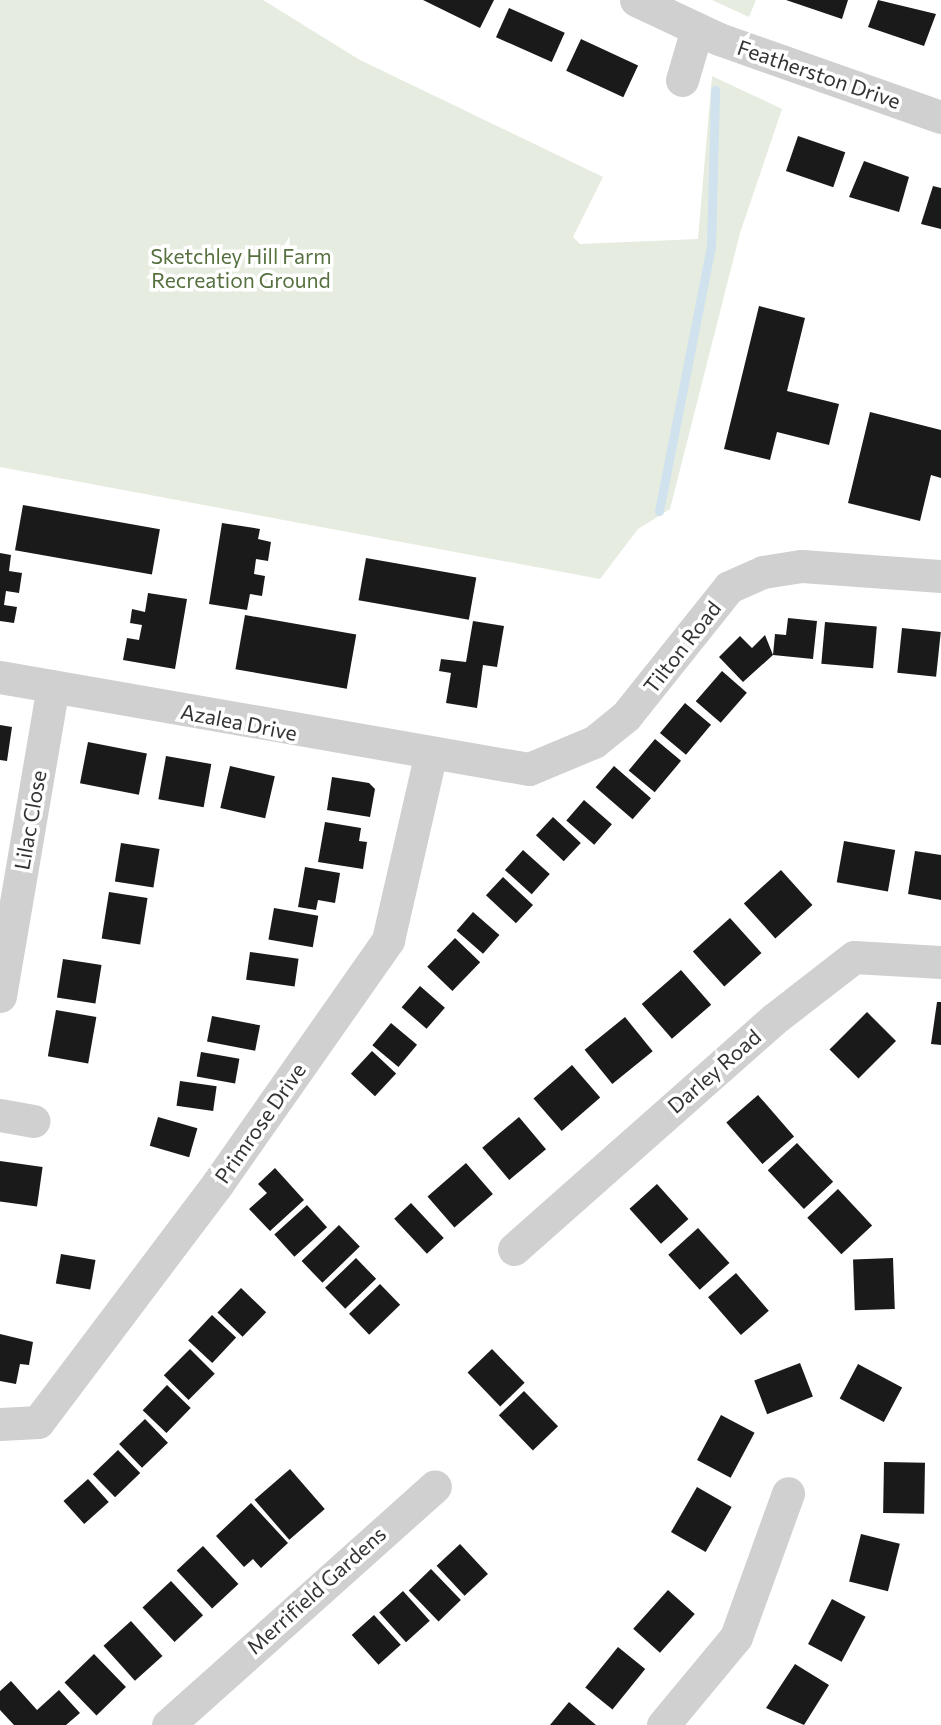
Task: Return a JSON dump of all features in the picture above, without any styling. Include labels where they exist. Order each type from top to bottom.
[{"type":"street","name":"Featherston Drive","points":[[636,0],[697,29],[941,117]]},
{"type":"street","points":[[682,80],[697,29]]},
{"type":"street","name":"Tilton Road","points":[[479,763],[529,769],[594,742],[651,687],[729,587],[764,572],[835,566],[941,576]]},
{"type":"street","name":"Azalea Drive","points":[[0,677],[479,763]]},
{"type":"street","name":"Lilac Close","points":[[0,996],[53,686]]},
{"type":"street","name":"Primrose Drive","points":[[0,1424],[38,1422],[218,1184],[388,940],[430,756]]},
{"type":"street","name":"Darley Road","points":[[514,1249],[774,1019],[854,957],[941,962]]},
{"type":"street","points":[[0,1115],[33,1121]]},
{"type":"street","name":"Merrifield Gardens","points":[[168,1725],[435,1486]]},
{"type":"street","points":[[663,1725],[736,1637],[789,1493]]},
{"type":"green space","name":"Sketchley Hill Farm Recreation Ground","points":[[0,0],[263,0],[360,60],[603,177],[573,237],[580,244],[698,239],[712,76],[782,109],[740,233],[670,509],[638,529],[600,579],[0,467]]},
{"type":"green space","points":[[712,0],[756,0],[749,17]]},
{"type":"building","points":[[423,0],[494,0],[480,28]]},
{"type":"building","points":[[786,0],[848,0],[842,19]]},
{"type":"building","points":[[878,0],[936,14],[924,46],[868,27]]},
{"type":"building","points":[[509,8],[565,33],[552,62],[496,37]]},
{"type":"building","points":[[581,39],[638,66],[623,97],[566,71]]},
{"type":"building","points":[[798,136],[845,152],[833,187],[786,171]]},
{"type":"building","points":[[864,161],[909,177],[899,212],[849,197]]},
{"type":"building","points":[[933,186],[941,188],[941,229],[921,224]]},
{"type":"building","points":[[759,306],[805,318],[787,391],[839,404],[829,445],[777,432],[770,460],[724,449]]},
{"type":"building","points":[[870,412],[941,430],[941,478],[931,475],[920,521],[848,503]]},
{"type":"building","points":[[23,505],[160,529],[152,574],[15,550]]},
{"type":"building","points":[[222,523],[260,529],[258,539],[271,542],[268,561],[256,559],[254,574],[265,576],[262,596],[250,594],[247,610],[209,604]]},
{"type":"building","points":[[0,553],[11,555],[9,571],[22,573],[19,593],[6,591],[4,605],[17,607],[14,623],[0,621]]},
{"type":"building","points":[[366,558],[476,577],[469,620],[359,600]]},
{"type":"building","points":[[148,593],[187,599],[175,669],[123,660],[127,638],[139,640],[142,625],[130,623],[132,609],[145,612]]},
{"type":"building","points":[[245,615],[356,635],[347,689],[235,669]]},
{"type":"building","points":[[788,618],[817,621],[813,659],[773,655],[775,634],[786,635]]},
{"type":"building","points":[[473,621],[504,626],[497,667],[483,665],[477,708],[446,703],[451,673],[439,671],[441,659],[466,662]]},
{"type":"building","points":[[825,622],[877,627],[873,668],[821,664]]},
{"type":"building","points":[[902,628],[941,632],[936,677],[897,673]]},
{"type":"building","points":[[765,635],[773,655],[743,682],[719,657],[740,636],[752,648]]},
{"type":"building","points":[[722,671],[747,693],[721,723],[696,701]]},
{"type":"building","points":[[685,703],[711,725],[686,755],[660,733]]},
{"type":"building","points":[[0,725],[12,727],[7,761],[0,760]]},
{"type":"building","points":[[655,739],[681,761],[655,792],[629,770]]},
{"type":"building","points":[[88,742],[147,753],[139,795],[80,783]]},
{"type":"building","points":[[166,756],[211,764],[204,807],[158,799]]},
{"type":"building","points":[[230,766],[275,776],[265,818],[220,808]]},
{"type":"building","points":[[614,766],[651,798],[633,819],[596,787]]},
{"type":"building","points":[[332,777],[369,783],[375,789],[370,817],[327,810]]},
{"type":"building","points":[[584,800],[612,824],[594,845],[566,820]]},
{"type":"building","points":[[553,817],[581,843],[564,861],[536,835]]},
{"type":"building","points":[[325,822],[361,828],[359,841],[367,842],[363,869],[318,862]]},
{"type":"building","points":[[844,841],[895,850],[888,891],[837,882]]},
{"type":"building","points":[[121,843],[160,849],[153,888],[115,882]]},
{"type":"building","points":[[523,850],[550,874],[532,894],[505,870]]},
{"type":"building","points":[[915,851],[941,855],[941,900],[908,894]]},
{"type":"building","points":[[305,867],[340,873],[335,903],[318,900],[316,910],[298,907]]},
{"type":"building","points":[[781,870],[812,905],[775,938],[744,903]]},
{"type":"building","points":[[503,877],[533,905],[516,923],[486,895]]},
{"type":"building","points":[[109,892],[148,898],[140,945],[102,938]]},
{"type":"building","points":[[274,908],[318,916],[313,947],[268,940]]},
{"type":"building","points":[[473,912],[499,935],[483,954],[457,931]]},
{"type":"building","points":[[730,918],[761,953],[724,986],[693,951]]},
{"type":"building","points":[[455,938],[480,962],[452,991],[427,967]]},
{"type":"building","points":[[250,952],[299,959],[295,987],[246,980]]},
{"type":"building","points":[[63,959],[102,965],[95,1004],[57,998]]},
{"type":"building","points":[[681,970],[711,1005],[672,1039],[642,1004]]},
{"type":"building","points":[[420,986],[445,1008],[427,1029],[402,1007]]},
{"type":"building","points":[[937,1002],[941,1002],[941,1045],[931,1044]]},
{"type":"building","points":[[56,1010],[96,1017],[88,1063],[48,1056]]},
{"type":"building","points":[[867,1012],[896,1041],[859,1078],[830,1049]]},
{"type":"building","points":[[212,1016],[260,1025],[255,1051],[207,1042]]},
{"type":"building","points":[[625,1017],[653,1051],[612,1084],[585,1050]]},
{"type":"building","points":[[391,1023],[417,1045],[398,1067],[372,1045]]},
{"type":"building","points":[[372,1051],[396,1074],[375,1096],[351,1074]]},
{"type":"building","points":[[201,1052],[239,1059],[235,1083],[197,1077]]},
{"type":"building","points":[[572,1065],[600,1097],[562,1131],[534,1098]]},
{"type":"building","points":[[180,1081],[217,1086],[213,1111],[177,1106]]},
{"type":"building","points":[[758,1095],[794,1137],[762,1164],[726,1123]]},
{"type":"building","points":[[158,1117],[197,1128],[189,1157],[150,1146]]},
{"type":"building","points":[[519,1117],[546,1149],[509,1180],[482,1148]]},
{"type":"building","points":[[797,1143],[833,1182],[804,1209],[768,1170]]},
{"type":"building","points":[[0,1161],[43,1167],[37,1207],[0,1201]]},
{"type":"building","points":[[466,1163],[493,1194],[454,1227],[428,1196]]},
{"type":"building","points":[[275,1168],[304,1200],[270,1231],[249,1209],[267,1193],[258,1184]]},
{"type":"building","points":[[657,1184],[688,1219],[661,1244],[630,1209]]},
{"type":"building","points":[[838,1189],[872,1226],[841,1254],[807,1218]]},
{"type":"building","points":[[411,1203],[444,1238],[427,1254],[394,1219]]},
{"type":"building","points":[[307,1205],[327,1227],[294,1257],[274,1234]]},
{"type":"building","points":[[339,1225],[360,1247],[322,1283],[302,1261]]},
{"type":"building","points":[[698,1228],[729,1263],[700,1290],[668,1255]]},
{"type":"building","points":[[61,1254],[95,1260],[90,1290],[56,1284]]},
{"type":"building","points":[[356,1258],[376,1279],[345,1309],[325,1288]]},
{"type":"building","points":[[893,1258],[895,1309],[855,1310],[853,1259]]},
{"type":"building","points":[[736,1273],[769,1311],[741,1335],[708,1297]]},
{"type":"building","points":[[380,1284],[400,1305],[369,1335],[349,1314]]},
{"type":"building","points":[[241,1288],[266,1312],[243,1337],[217,1312]]},
{"type":"building","points":[[212,1315],[236,1338],[212,1363],[188,1341]]},
{"type":"building","points":[[0,1334],[33,1342],[29,1365],[20,1364],[16,1384],[0,1381]]},
{"type":"building","points":[[190,1349],[215,1374],[189,1400],[164,1375]]},
{"type":"building","points":[[492,1349],[525,1383],[500,1406],[468,1373]]},
{"type":"building","points":[[800,1363],[813,1397],[767,1414],[754,1381]]},
{"type":"building","points":[[858,1364],[902,1387],[884,1422],[840,1398]]},
{"type":"building","points":[[167,1385],[191,1408],[166,1433],[143,1410]]},
{"type":"building","points":[[524,1391],[558,1426],[533,1451],[499,1415]]},
{"type":"building","points":[[721,1415],[755,1433],[731,1478],[697,1460]]},
{"type":"building","points":[[145,1419],[168,1443],[142,1468],[119,1444]]},
{"type":"building","points":[[118,1450],[140,1473],[115,1497],[93,1474]]},
{"type":"building","points":[[884,1462],[925,1463],[924,1514],[883,1513]]},
{"type":"building","points":[[290,1469],[325,1509],[289,1540],[255,1500]]},
{"type":"building","points":[[88,1479],[109,1502],[84,1524],[63,1501]]},
{"type":"building","points":[[697,1487],[732,1507],[706,1552],[671,1532]]},
{"type":"building","points":[[251,1503],[288,1543],[261,1568],[253,1559],[244,1567],[216,1536]]},
{"type":"building","points":[[861,1534],[900,1544],[888,1591],[849,1582]]},
{"type":"building","points":[[460,1544],[488,1574],[465,1596],[437,1566]]},
{"type":"building","points":[[203,1546],[238,1584],[212,1609],[177,1571]]},
{"type":"building","points":[[431,1569],[461,1600],[439,1621],[409,1591]]},
{"type":"building","points":[[171,1581],[203,1615],[175,1642],[142,1608]]},
{"type":"building","points":[[668,1590],[695,1614],[660,1653],[633,1629]]},
{"type":"building","points":[[403,1591],[430,1621],[406,1642],[379,1612]]},
{"type":"building","points":[[832,1599],[866,1617],[842,1662],[808,1644]]},
{"type":"building","points":[[374,1615],[401,1645],[378,1665],[352,1635]]},
{"type":"building","points":[[131,1621],[162,1656],[135,1681],[104,1646]]},
{"type":"building","points":[[618,1647],[645,1669],[612,1709],[585,1687]]},
{"type":"building","points":[[94,1654],[126,1687],[96,1716],[65,1682]]},
{"type":"building","points":[[795,1664],[829,1685],[804,1725],[766,1708]]},
{"type":"building","points":[[11,1681],[37,1710],[59,1690],[80,1713],[66,1725],[14,1725],[0,1710],[0,1691]]},
{"type":"building","points":[[569,1702],[596,1725],[550,1725]]},
{"type":"waterway","points":[[659,511],[711,247],[715,90]]}]
